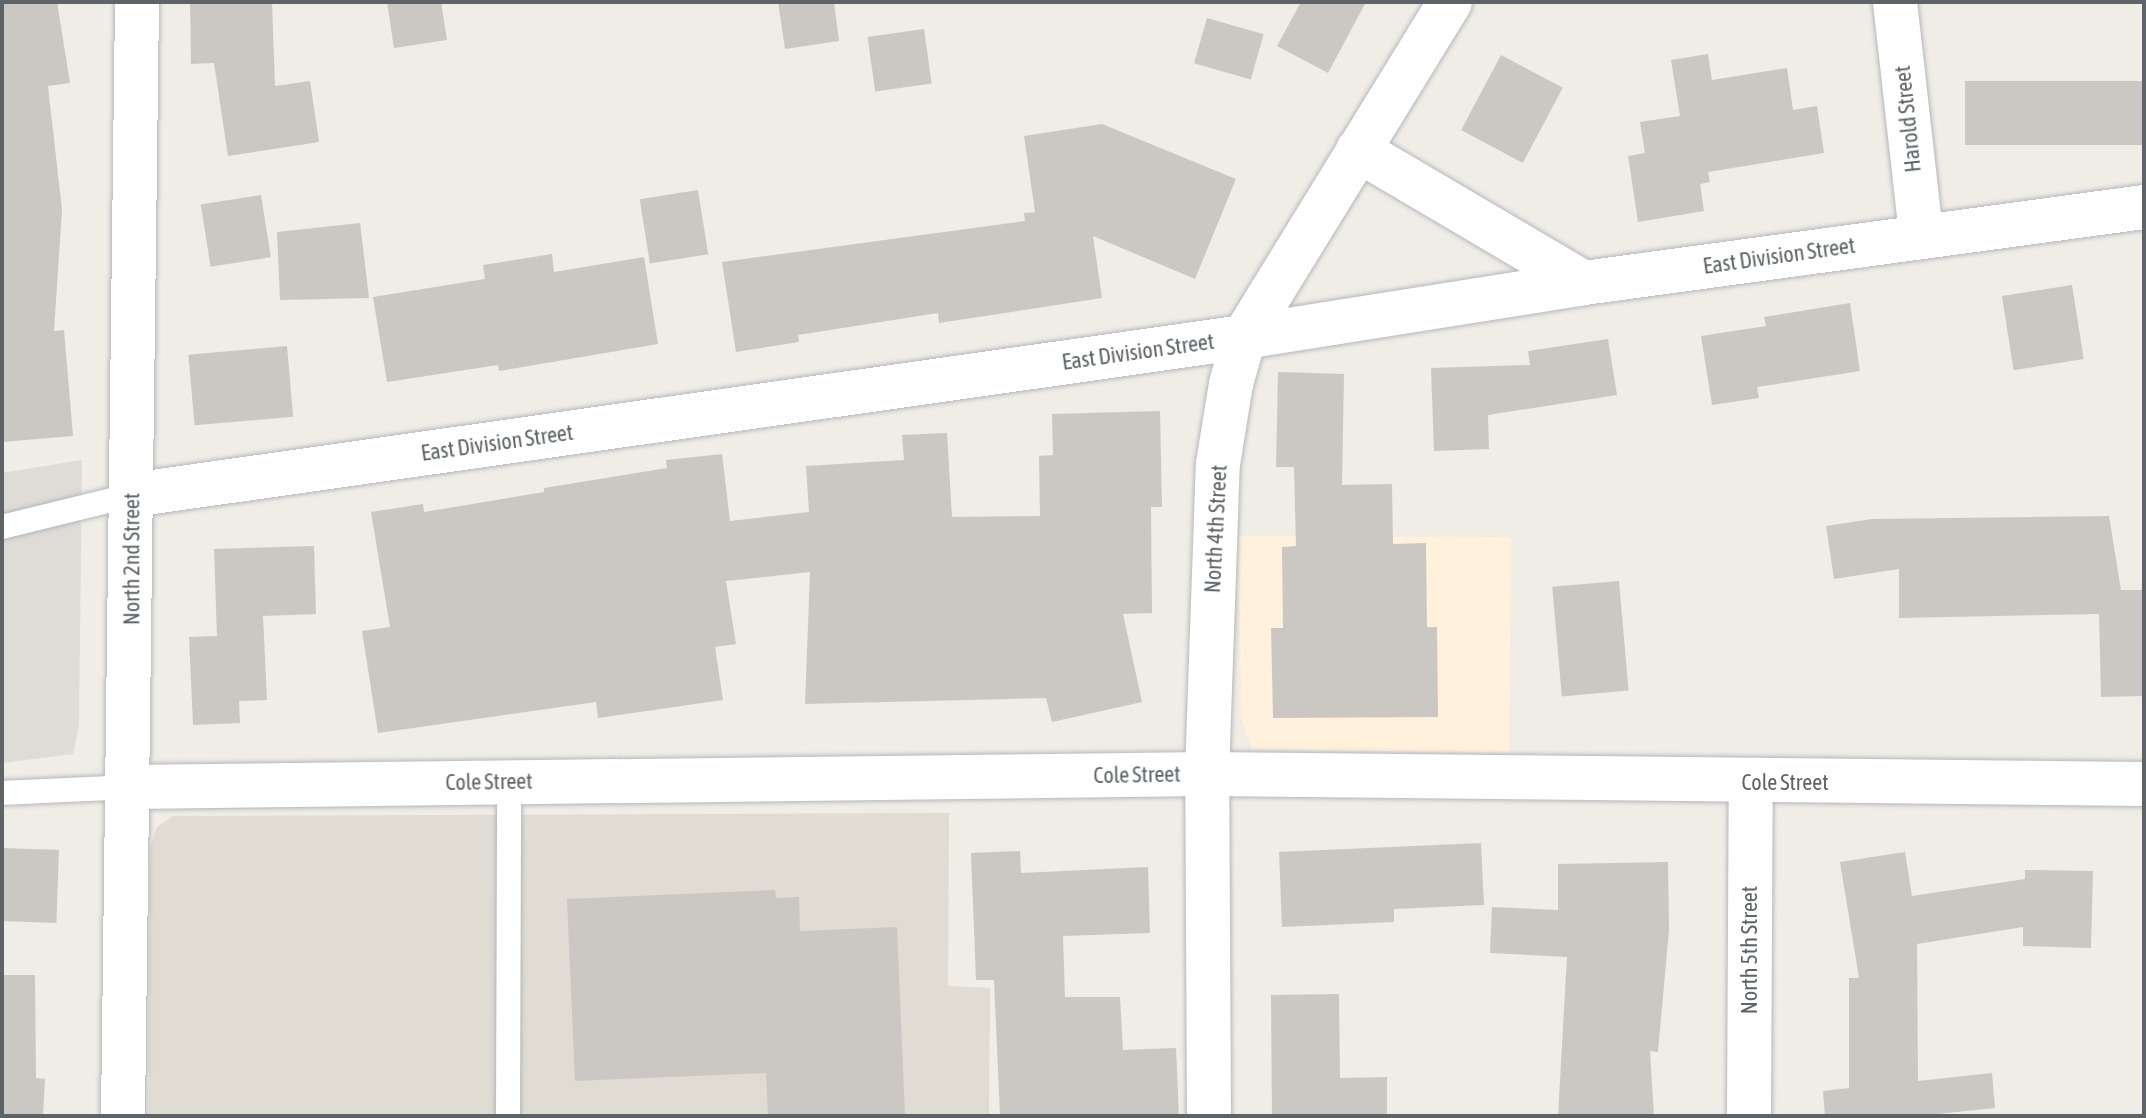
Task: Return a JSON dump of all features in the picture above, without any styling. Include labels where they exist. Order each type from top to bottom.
[{"type":"street","name":"North 2nd Street","points":[[123,1116],[130,787],[137,2]]},
{"type":"street","name":"North 4th Street","points":[[1209,1116],[1207,774],[1218,464],[1244,337],[1450,2]]},
{"type":"street","name":"Harold Street","points":[[1895,2],[1921,235]]},
{"type":"street","points":[[1358,150],[1584,283]]},
{"type":"street","name":"East Division Street","points":[[132,495],[1244,337],[1584,283],[2144,207]]},
{"type":"street","name":"Cole Street","points":[[130,787],[1207,774],[1751,783],[2144,784]]},
{"type":"street","name":"North 5th Street","points":[[1749,1116],[1751,783]]},
{"type":"lane","points":[[2,527],[132,495]]},
{"type":"lane","points":[[508,1116],[509,781]]},
{"type":"lane","points":[[2,793],[130,787]]},
{"type":"shaded area","points":[[82,460],[79,726],[73,754],[2,763],[2,473]]},
{"type":"shaded area","points":[[1239,536],[1511,537],[1509,753],[1252,749],[1241,717]]},
{"type":"shaded area","points":[[949,813],[948,986],[990,988],[989,1116],[149,1116],[150,846],[157,827],[173,816]]},
{"type":"building","points":[[2,2],[57,2],[70,83],[48,86],[62,210],[54,331],[64,330],[73,436],[2,442]]},
{"type":"building","points":[[190,2],[272,2],[275,86],[310,81],[319,142],[228,156],[214,63],[191,64]]},
{"type":"building","points":[[387,2],[441,2],[447,40],[394,48]]},
{"type":"building","points":[[778,2],[834,2],[839,41],[785,49]]},
{"type":"building","points":[[1301,2],[1366,2],[1328,73],[1277,46]]},
{"type":"building","points":[[1207,18],[1264,34],[1251,79],[1194,63]]},
{"type":"building","points":[[924,29],[932,83],[875,91],[868,37]]},
{"type":"building","points":[[1708,54],[1712,80],[1787,68],[1793,110],[1817,106],[1824,153],[1708,172],[1710,182],[1700,184],[1704,211],[1638,222],[1628,156],[1645,153],[1640,122],[1680,116],[1671,60]]},
{"type":"building","points":[[1501,55],[1563,88],[1523,163],[1461,130]]},
{"type":"building","points":[[1965,81],[2144,81],[2144,145],[1965,145]]},
{"type":"building","points":[[1102,124],[1236,179],[1195,279],[1093,236],[1102,298],[939,323],[938,313],[798,335],[799,342],[736,352],[722,262],[1025,221],[1024,213],[1035,212],[1024,136]]},
{"type":"building","points":[[698,190],[708,254],[650,263],[640,199]]},
{"type":"building","points":[[261,195],[271,257],[211,267],[201,205]]},
{"type":"building","points":[[360,223],[369,298],[280,300],[277,232]]},
{"type":"building","points":[[552,254],[554,272],[644,257],[658,344],[499,371],[498,365],[387,382],[373,297],[485,279],[483,265]]},
{"type":"building","points":[[2072,285],[2084,359],[2014,370],[2002,296]]},
{"type":"building","points":[[1850,303],[1860,371],[1757,387],[1759,398],[1712,405],[1701,336],[1766,326],[1764,317]]},
{"type":"building","points":[[1608,339],[1617,395],[1488,415],[1489,449],[1434,451],[1431,368],[1530,365],[1528,351]]},
{"type":"building","points":[[287,346],[293,417],[195,425],[188,355]]},
{"type":"building","points":[[1278,372],[1344,374],[1342,485],[1392,484],[1393,544],[1426,543],[1427,627],[1437,627],[1438,717],[1273,718],[1271,628],[1283,628],[1282,547],[1296,546],[1294,467],[1276,467]]},
{"type":"building","points":[[1160,411],[1162,507],[1151,507],[1152,613],[1123,614],[1142,702],[1052,722],[1046,698],[805,704],[810,572],[726,581],[736,644],[715,647],[723,700],[598,718],[596,702],[378,733],[362,631],[390,627],[371,512],[423,504],[424,512],[667,468],[666,460],[722,454],[730,521],[809,512],[806,466],[904,460],[902,435],[947,433],[952,517],[1040,516],[1039,456],[1053,455],[1052,414]]},
{"type":"building","points":[[2109,516],[2121,590],[2144,590],[2144,696],[2101,697],[2099,614],[1899,618],[1899,569],[1834,579],[1826,526],[1872,519]]},
{"type":"building","points":[[314,546],[316,614],[263,616],[267,700],[239,701],[240,723],[193,725],[189,637],[217,636],[214,549]]},
{"type":"building","points":[[1619,581],[1629,691],[1562,696],[1552,587]]},
{"type":"building","points":[[1481,843],[1484,905],[1394,909],[1394,922],[1282,927],[1279,852]]},
{"type":"building","points":[[2,848],[59,850],[56,923],[2,921]]},
{"type":"building","points":[[1020,851],[1021,873],[1148,867],[1150,933],[1063,936],[1065,997],[1120,997],[1123,1050],[1176,1048],[1179,1116],[1000,1116],[994,980],[976,980],[971,853]]},
{"type":"building","points":[[1905,852],[1912,896],[2025,879],[2025,870],[2093,871],[2091,948],[2023,946],[2023,927],[1917,944],[1918,1081],[1992,1073],[1995,1108],[1918,1116],[1825,1116],[1823,1091],[1849,1088],[1849,978],[1859,978],[1840,862]]},
{"type":"building","points":[[1668,862],[1669,930],[1658,1052],[1650,1051],[1654,1116],[1558,1116],[1567,957],[1490,953],[1492,907],[1558,910],[1558,864]]},
{"type":"building","points":[[775,890],[776,898],[799,897],[800,931],[897,927],[905,1116],[768,1116],[766,1073],[575,1081],[567,899]]},
{"type":"building","points":[[2,975],[35,975],[36,1078],[45,1079],[43,1116],[2,1116]]},
{"type":"building","points":[[1339,994],[1340,1078],[1387,1077],[1387,1116],[1272,1116],[1271,995]]}]
